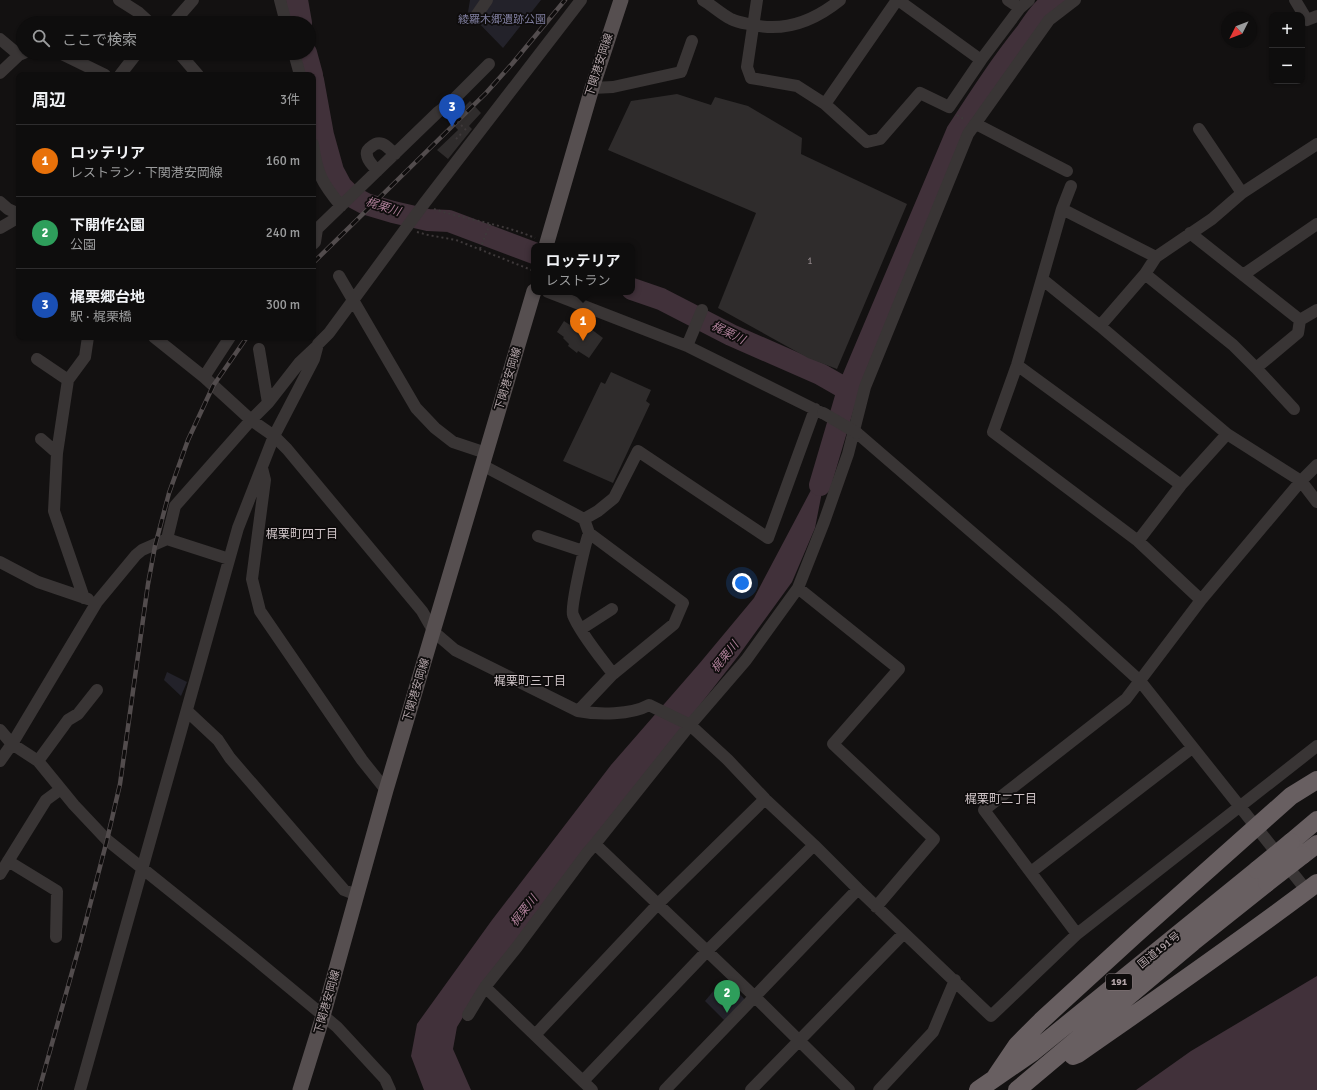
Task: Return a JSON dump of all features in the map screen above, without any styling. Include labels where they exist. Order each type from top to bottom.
[{"type":"highway","points":[[996,1076],[1018,1045],[1041,1021],[1291,796],[1317,780]]},
{"type":"highway","name":"国道191号","points":[[978,1090],[996,1076],[1033,1052],[1262,876],[1297,848],[1317,820]]},
{"type":"highway","name":"国道191号","points":[[1297,848],[1317,844]]},
{"type":"highway","name":"国道191号","points":[[1017,1090],[1193,942],[1262,876]]},
{"type":"highway","points":[[1050,1063],[1078,1054],[1267,921],[1312,887]]},
{"type":"main road","name":"下関港安岡線","points":[[546,243],[592,88],[621,0]]},
{"type":"main road","name":"下関港安岡線","points":[[300,1090],[323,1016],[386,790],[533,295]]},
{"type":"street","points":[[118,0],[142,16]]},
{"type":"street","points":[[179,16],[193,0]]},
{"type":"street","points":[[280,0],[284,16]]},
{"type":"street","points":[[476,16],[487,0]]},
{"type":"street","points":[[167,539],[175,506],[251,420],[268,403],[300,362],[329,334],[422,207],[581,0]]},
{"type":"street","points":[[703,0],[732,20],[775,28],[799,24],[823,13],[840,0]]},
{"type":"street","points":[[757,0],[747,68],[750,78],[797,86],[825,104],[867,142],[880,139],[920,93],[949,108],[981,60],[1024,4],[1008,0]]},
{"type":"street","points":[[825,104],[898,0],[981,60]]},
{"type":"street","points":[[468,1015],[485,987],[517,947],[586,853],[595,844],[690,725],[746,660],[798,588],[824,522],[848,454],[865,387],[968,134],[973,124],[1049,20],[1075,0]]},
{"type":"street","points":[[1295,0],[1307,20],[1317,16]]},
{"type":"street","points":[[0,39],[16,50]]},
{"type":"street","points":[[592,88],[613,87],[681,72],[692,41]]},
{"type":"street","points":[[0,73],[16,59]]},
{"type":"street","points":[[74,60],[99,72]]},
{"type":"street","points":[[122,72],[132,60]]},
{"type":"street","points":[[185,60],[195,72]]},
{"type":"street","points":[[296,60],[299,72]]},
{"type":"street","points":[[316,226],[342,204],[438,112],[449,104],[489,64]]},
{"type":"street","points":[[973,124],[1067,171]]},
{"type":"street","points":[[1199,129],[1242,193]]},
{"type":"street","points":[[377,171],[368,160],[366,154],[368,149],[375,143],[380,142],[385,144],[395,154]]},
{"type":"street","points":[[1100,326],[1145,274],[1156,257],[1212,219],[1242,193],[1317,144]]},
{"type":"street","points":[[316,163],[321,180],[342,204]]},
{"type":"street","points":[[1071,186],[1062,209],[1017,365],[993,432],[1138,541],[1201,600]]},
{"type":"street","points":[[0,202],[16,214]]},
{"type":"street","points":[[1062,209],[1156,257]]},
{"type":"street","points":[[0,228],[16,218]]},
{"type":"street","points":[[1243,275],[1317,224]]},
{"type":"street","points":[[1190,234],[1300,320]]},
{"type":"street","points":[[1145,274],[1233,345],[1294,409]]},
{"type":"street","points":[[339,276],[416,408],[435,428],[453,442],[584,518],[588,533],[583,551],[572,614],[613,674]]},
{"type":"street","points":[[1042,279],[1100,326],[1227,434],[1301,481],[1317,502]]},
{"type":"street","points":[[556,295],[687,346],[819,411],[857,433],[1062,610],[1140,681],[1192,748],[1257,827],[1312,887]]},
{"type":"street","points":[[687,346],[702,310]]},
{"type":"street","points":[[1300,320],[1317,310]]},
{"type":"street","points":[[1256,368],[1298,333],[1300,320]]},
{"type":"street","points":[[84,598],[54,511],[57,453],[68,380],[85,357],[88,340]]},
{"type":"street","points":[[158,340],[204,377],[251,420],[274,436],[305,470],[422,611],[434,632],[455,650],[578,710],[591,714],[604,714],[642,709],[649,705],[690,725],[728,760],[765,799],[814,845],[858,890],[955,980],[991,1016],[1077,934],[1317,746]]},
{"type":"street","points":[[204,377],[228,340]]},
{"type":"street","points":[[80,1090],[238,528],[274,436],[314,358],[318,344]]},
{"type":"street","points":[[259,349],[268,403]]},
{"type":"street","points":[[36,359],[68,380]]},
{"type":"street","points":[[1017,365],[1180,485]]},
{"type":"street","points":[[584,518],[598,511],[614,498],[638,451],[768,538],[819,411]]},
{"type":"street","points":[[1138,541],[1180,485],[1227,434]]},
{"type":"street","points":[[41,439],[57,453]]},
{"type":"street","points":[[1077,934],[984,810],[1126,699],[1201,600],[1301,481],[1317,466]]},
{"type":"street","points":[[262,467],[264,480],[252,579],[260,611],[362,760],[386,790]]},
{"type":"street","points":[[578,710],[613,674],[674,624],[683,602],[588,533]]},
{"type":"street","points":[[538,536],[583,551]]},
{"type":"street","points":[[0,761],[12,744],[97,602],[136,555],[142,550],[167,539],[229,559]]},
{"type":"street","points":[[0,562],[38,582],[97,602]]},
{"type":"street","points":[[798,588],[899,669],[833,744],[934,839],[876,907]]},
{"type":"street","points":[[581,629],[612,609]]},
{"type":"street","points":[[38,762],[68,720],[78,714],[97,690]]},
{"type":"street","points":[[187,712],[218,740],[230,758],[344,890],[357,895]]},
{"type":"street","points":[[0,730],[12,744],[38,762],[107,840],[337,1027],[387,1084]]},
{"type":"street","points":[[1031,872],[1192,748]]},
{"type":"street","points":[[0,874],[46,800],[61,789]]},
{"type":"street","points":[[535,1036],[658,904],[765,799]]},
{"type":"street","points":[[595,844],[755,997],[849,1090]]},
{"type":"street","points":[[583,1081],[707,951],[814,845]]},
{"type":"street","points":[[8,861],[56,891],[56,937]]},
{"type":"street","points":[[664,1090],[858,890]]},
{"type":"street","points":[[751,1090],[904,934]]},
{"type":"street","points":[[879,1090],[932,1032],[955,980]]},
{"type":"street","points":[[485,987],[592,1090]]},
{"type":"path","points":[[956,114],[973,124]]},
{"type":"path","points":[[454,118],[466,130]]},
{"type":"path","points":[[422,207],[523,233],[544,243]]},
{"type":"path","points":[[480,249],[490,224]]},
{"type":"path","points":[[408,227],[428,235],[456,240],[531,269]]},
{"type":"green space","name":"綾羅木郷遺跡公園","points":[[470,0],[541,0],[503,48],[468,12]]},
{"type":"green space","points":[[167,672],[187,682],[181,696],[164,680]]},
{"type":"green space","points":[[728,980],[746,1001],[729,1025],[705,1001],[720,983]]},
{"type":"water","points":[[829,456],[815,528],[792,582],[739,655],[488,976],[457,1027],[453,1049],[471,1090],[424,1090],[411,1056],[417,1024],[492,920],[611,765],[754,598]]},
{"type":"water","points":[[1317,976],[1317,1090],[1136,1090],[1191,1051]]},
{"type":"building","points":[[677,94],[711,105],[715,97],[748,106],[802,138],[801,154],[907,204],[837,369],[808,358],[718,308],[756,213],[608,150],[631,101]]},
{"type":"building","points":[[470,101],[481,113],[469,126],[472,129],[448,159],[437,150],[458,130],[450,121]]},
{"type":"building","points":[[564,321],[583,330],[587,326],[603,338],[589,358],[578,351],[577,353],[568,346],[569,344],[563,338],[564,337],[557,332]]},
{"type":"building","points":[[611,372],[651,390],[646,401],[650,404],[613,483],[563,461],[601,382],[605,384]]},
{"type":"waterway","name":"梶栗川","points":[[297,0],[300,16]]},
{"type":"waterway","points":[[820,485],[848,390],[957,132],[1038,15],[1054,0]]},
{"type":"waterway","name":"梶栗川","points":[[308,60],[311,72]]},
{"type":"waterway","name":"梶栗川","points":[[316,96],[323,135],[333,171],[341,186],[351,196],[366,204],[393,212],[428,220],[449,221],[531,252]]},
{"type":"waterway","name":"梶栗川","points":[[635,290],[661,299],[731,335],[820,374],[848,390]]},
{"type":"railway","points":[[316,260],[486,93],[565,0]]},
{"type":"railway","points":[[39,1090],[81,940],[120,784],[148,584],[155,546],[169,493],[188,440],[213,386],[245,340]]},
{"type":"place","name":"梶栗郷台地","points":[[452,127]]},
{"type":"place","name":"ロッテリア","points":[[583,341]]},
{"type":"place","name":"下開作公園","points":[[727,1013]]},
{"type":"district","name":"梶栗町四丁目","points":[[302,534]]},
{"type":"district","name":"梶栗町三丁目","points":[[530,681]]},
{"type":"district","name":"梶栗町二丁目","points":[[1001,799]]}]
